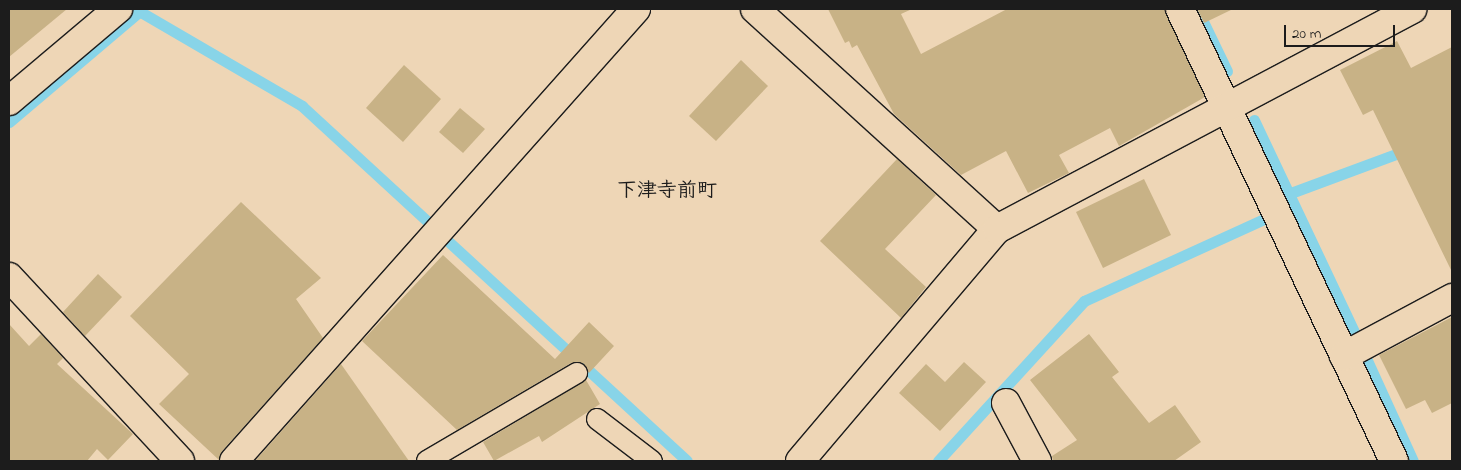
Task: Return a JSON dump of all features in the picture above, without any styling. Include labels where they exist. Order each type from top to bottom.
[{"type":"street","points":[[9,100],[118,9]]},
{"type":"street","points":[[234,461],[636,9]]},
{"type":"street","points":[[755,9],[997,229]]},
{"type":"street","points":[[1180,9],[1228,106],[1394,461]]},
{"type":"street","points":[[800,461],[997,229],[1412,9]]},
{"type":"street","points":[[9,277],[180,461]]},
{"type":"street","points":[[1344,356],[1452,298]]},
{"type":"street","points":[[1006,403],[1037,461]]},
{"type":"lane","points":[[427,461],[577,372]]},
{"type":"lane","points":[[597,419],[652,461]]},
{"type":"building","points":[[9,9],[67,9],[9,57]]},
{"type":"building","points":[[828,9],[912,9],[901,14],[921,54],[1007,9],[1165,9],[1205,97],[1119,146],[1110,128],[1059,155],[1069,173],[1028,193],[1006,151],[961,175],[894,114],[857,45],[852,48],[849,41],[845,43]]},
{"type":"building","points":[[1197,9],[1233,9],[1204,23]]},
{"type":"building","points":[[1397,41],[1411,68],[1452,47],[1452,272],[1373,110],[1363,115],[1340,70]]},
{"type":"building","points":[[741,60],[768,86],[716,141],[689,116]]},
{"type":"building","points":[[404,65],[441,99],[403,142],[366,108]]},
{"type":"building","points":[[460,108],[485,129],[463,153],[439,132]]},
{"type":"building","points":[[897,159],[936,195],[885,249],[926,287],[901,318],[820,241]]},
{"type":"building","points":[[1144,179],[1171,235],[1103,268],[1076,212]]},
{"type":"building","points":[[241,202],[321,278],[296,299],[323,338],[222,451],[219,460],[159,404],[189,374],[130,316]]},
{"type":"building","points":[[443,255],[555,359],[589,322],[614,346],[589,373],[583,363],[571,363],[457,430],[362,341]]},
{"type":"building","points":[[98,274],[122,297],[85,336],[63,312]]},
{"type":"building","points":[[1452,317],[1452,403],[1432,413],[1425,400],[1406,409],[1379,355]]},
{"type":"building","points":[[9,324],[29,346],[41,334],[63,358],[57,364],[133,434],[108,460],[97,449],[87,461],[9,461]]},
{"type":"building","points":[[1089,334],[1119,372],[1112,377],[1149,423],[1175,405],[1201,442],[1174,461],[1053,461],[1052,456],[1077,440],[1030,380]]},
{"type":"building","points":[[964,362],[986,382],[940,431],[899,393],[926,364],[945,382]]},
{"type":"building","points":[[341,364],[409,461],[255,461]]},
{"type":"building","points":[[586,380],[600,404],[542,442],[539,436],[494,461],[483,442]]},
{"type":"waterway","points":[[1197,9],[1227,71]]},
{"type":"waterway","points":[[139,11],[302,106],[428,222]]},
{"type":"waterway","points":[[9,122],[140,11]]},
{"type":"waterway","points":[[1254,120],[1355,334]]},
{"type":"waterway","points":[[1288,194],[1407,150]]},
{"type":"waterway","points":[[938,461],[1084,301],[1262,220]]},
{"type":"waterway","points":[[449,242],[687,461]]},
{"type":"waterway","points":[[1366,358],[1413,461]]},
{"type":"district","name":"下津寺前町","points":[[667,191]]}]
